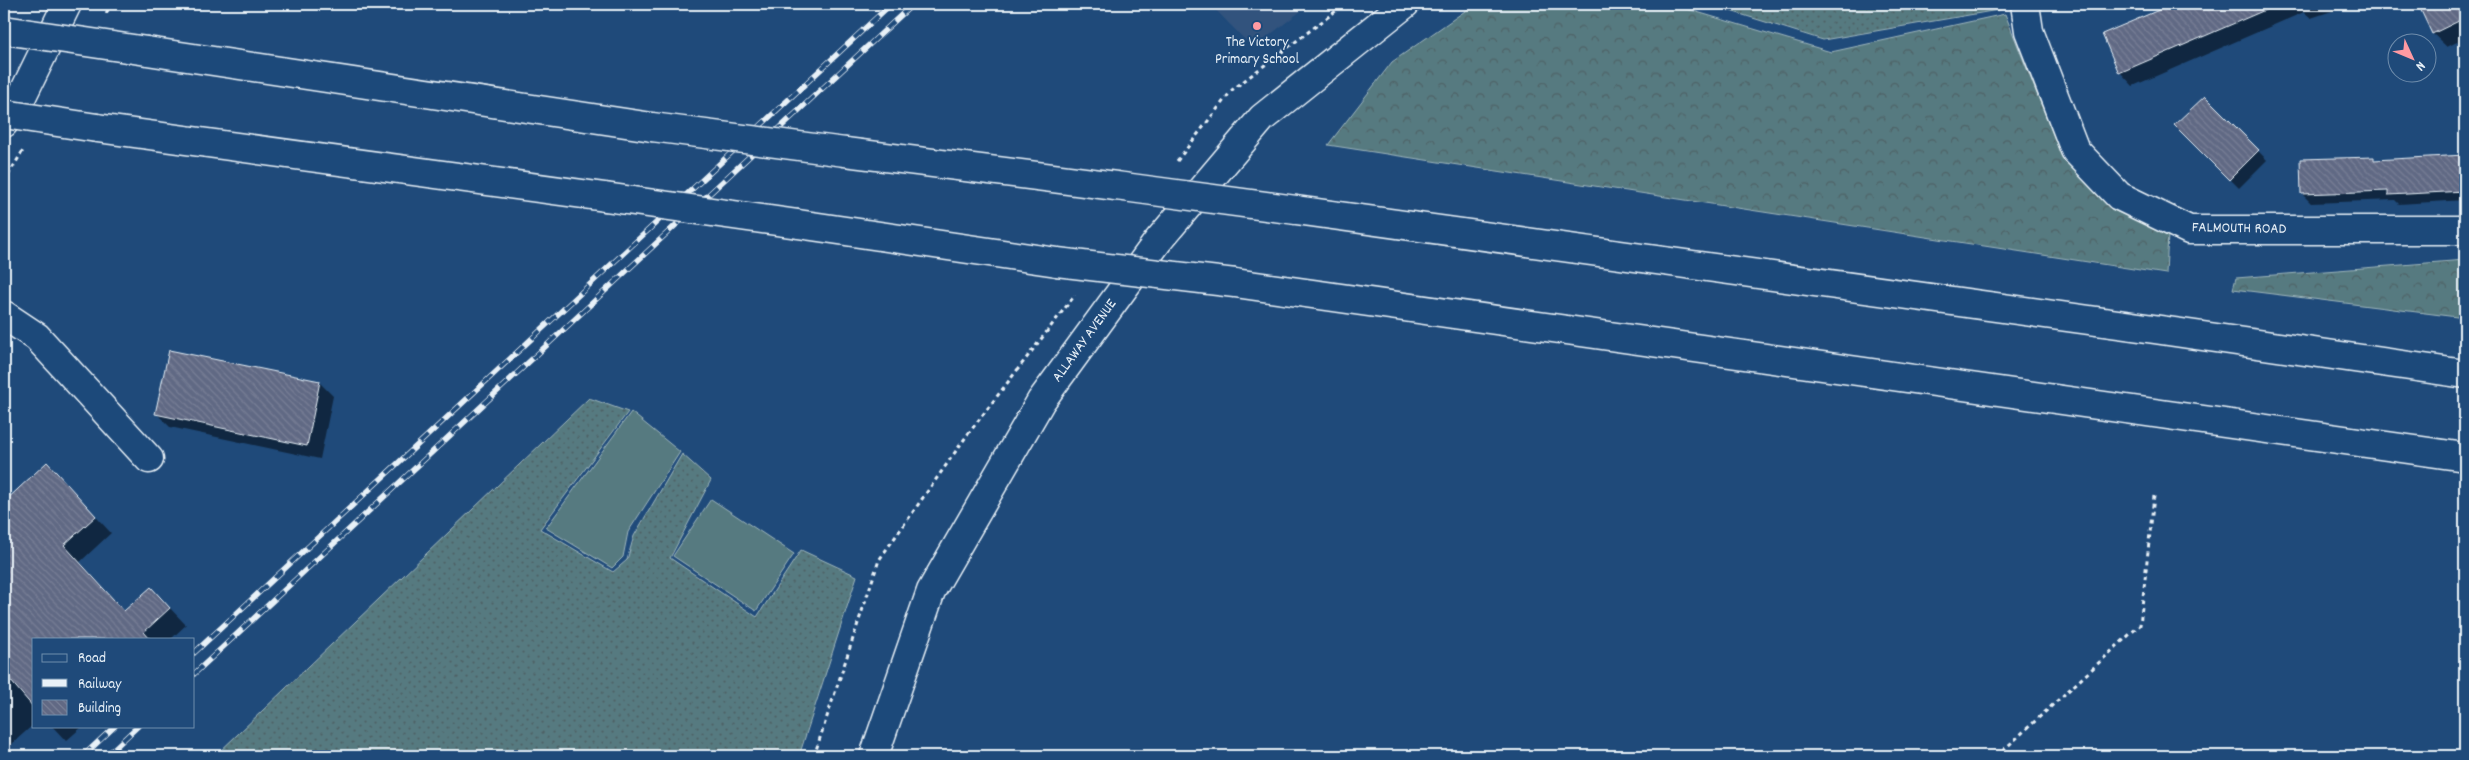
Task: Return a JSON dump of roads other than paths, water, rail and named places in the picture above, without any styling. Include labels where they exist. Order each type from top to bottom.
[{"type":"main road","points":[[4,123],[23,94],[67,4]]},
{"type":"main road","name":"ALLAWAY AVENUE","points":[[874,756],[931,591],[1041,401],[1158,241],[1262,118],[1405,4]]},
{"type":"main road","name":"FALMOUTH ROAD","points":[[2025,4],[2029,31],[2075,150],[2119,196],[2189,230],[2465,230]]},
{"type":"main road","points":[[4,30],[652,126],[1296,210],[2465,374]]},
{"type":"main road","points":[[4,114],[798,224],[1057,262],[1235,283],[2465,457]]},
{"type":"main road","points":[[4,316],[37,338],[150,459]]},
{"type":"railway","points":[[195,652],[891,4]]},
{"type":"railway","points":[[195,673],[913,4]]},
{"type":"railway","points":[[83,756],[113,728]]},
{"type":"railway","points":[[106,756],[136,728]]},
{"type":"place","name":"The Victory Primary School","points":[[1257,26]]}]
